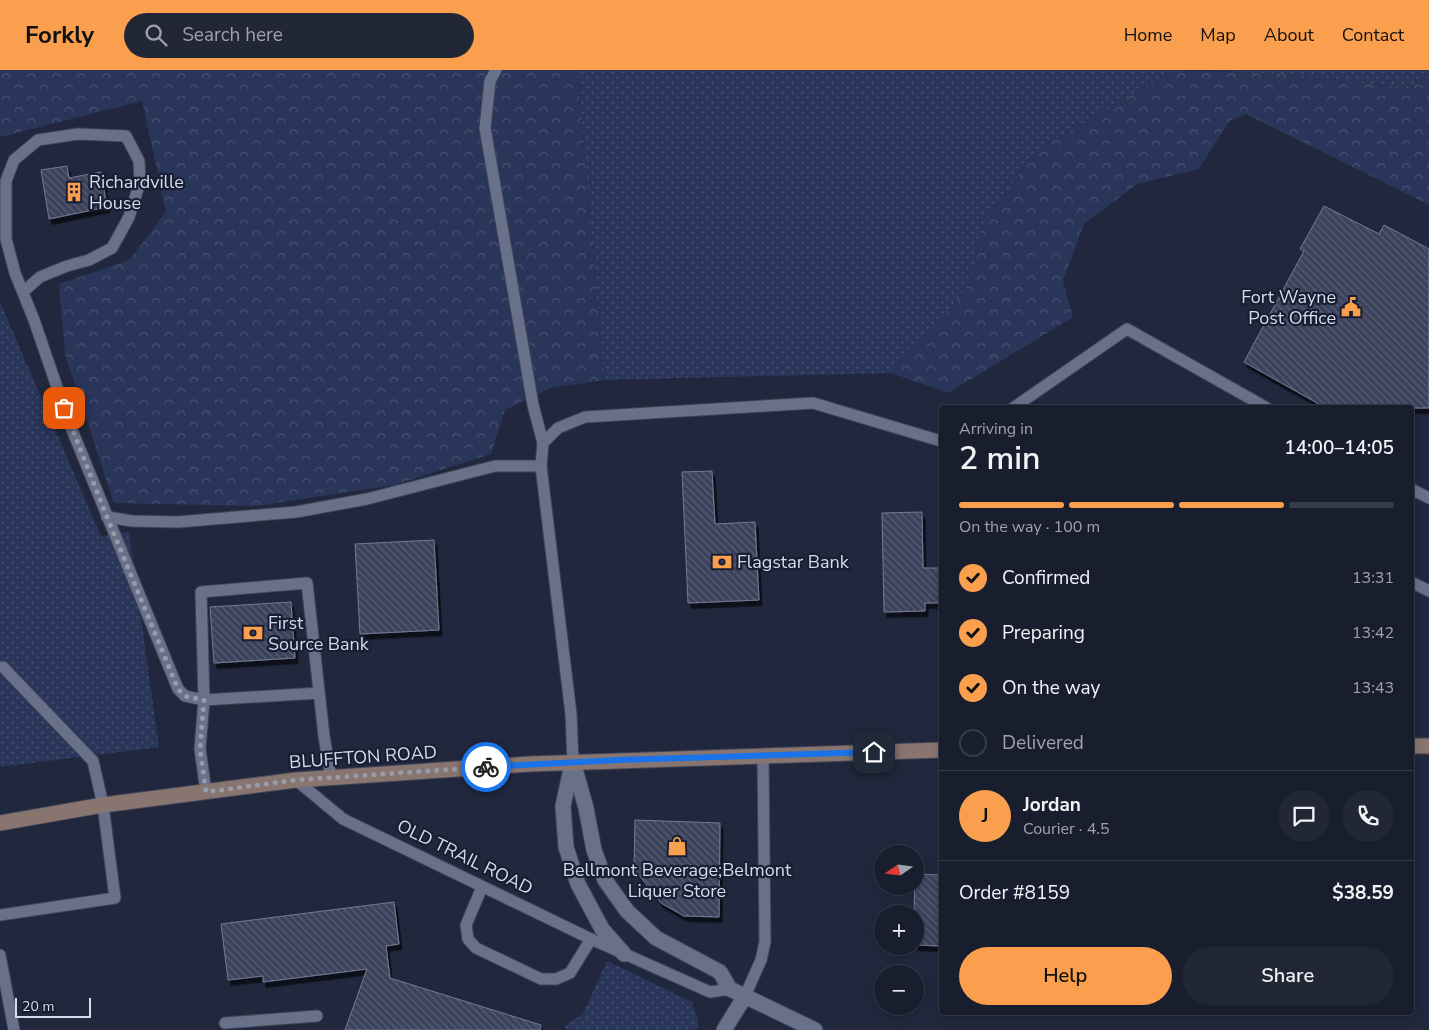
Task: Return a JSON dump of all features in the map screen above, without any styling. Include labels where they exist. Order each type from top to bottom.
[{"type":"main road","points":[[1414,746],[1429,746]]},
{"type":"main road","name":"BLUFFTON ROAD","points":[[0,824],[103,805],[296,780],[572,762],[939,750]]},
{"type":"street","name":"OLD TRAIL ROAD","points":[[572,762],[563,806],[566,847],[578,884],[602,929],[624,954]]},
{"type":"street","name":"OLD TRAIL ROAD","points":[[572,762],[586,808],[594,850],[605,880],[627,911],[656,938],[720,972],[730,989],[815,1030]]},
{"type":"street","points":[[724,1030],[745,996]]},
{"type":"lane","points":[[496,70],[490,81],[485,128],[533,404],[543,443],[541,466],[571,714],[572,762]]},
{"type":"lane","points":[[23,292],[40,277],[67,266],[89,260],[112,248],[129,217],[140,182],[139,161],[126,136],[78,134],[38,140],[14,160],[6,181],[6,239],[16,274],[70,425],[178,689],[185,696],[204,700],[319,692]]},
{"type":"lane","points":[[1017,405],[1127,329],[1262,405]]},
{"type":"lane","points":[[543,443],[558,428],[585,416],[813,402],[939,440]]},
{"type":"lane","points":[[107,517],[132,521],[178,522],[296,512],[367,499],[495,466],[541,466]]},
{"type":"lane","points":[[1414,490],[1429,498]]},
{"type":"lane","points":[[206,792],[200,749],[204,700],[201,592],[307,583],[324,736],[332,778]]},
{"type":"lane","points":[[1414,584],[1429,591]]},
{"type":"lane","points":[[0,915],[115,898],[103,805],[93,761],[1,667]]},
{"type":"lane","points":[[745,996],[761,960],[765,942],[763,756]]},
{"type":"lane","name":"OLD TRAIL ROAD","points":[[296,780],[343,819],[482,887],[591,939],[710,992],[730,989]]},
{"type":"lane","points":[[482,887],[466,925],[468,939],[476,948],[541,979],[556,979],[570,973],[591,939]]},
{"type":"lane","points":[[0,955],[14,1030]]},
{"type":"lane","points":[[225,1023],[317,1016]]},
{"type":"green space","points":[[0,70],[577,70],[604,380],[550,388],[505,410],[491,454],[394,485],[256,506],[114,503],[65,354],[59,284],[129,260],[166,212],[142,101],[0,137]]},
{"type":"green space","points":[[577,70],[1175,70],[1037,150],[982,225],[970,285],[891,373],[604,380]]},
{"type":"green space","points":[[1175,70],[1286,74],[1408,88],[1429,77],[1429,205],[1246,114],[1229,121],[1199,169],[1137,184],[1084,224],[1063,281],[1073,317],[948,393],[891,373],[970,285],[982,225],[1037,150]]},
{"type":"green space","points":[[1196,70],[1429,70],[1429,77],[1408,88],[1286,74]]},
{"type":"green space","points":[[0,302],[101,536],[129,532],[159,747],[0,767]]},
{"type":"green space","points":[[607,961],[692,1002],[699,1024],[696,1030],[569,1030],[563,1027],[583,1014]]},
{"type":"building","name":"Richardville House","points":[[67,166],[69,178],[101,172],[107,207],[49,219],[41,170]]},
{"type":"building","name":"Fort Wayne Post Office","points":[[1324,206],[1379,234],[1384,225],[1429,249],[1429,408],[1414,408],[1414,405],[1321,405],[1244,362],[1304,251],[1300,249]]},
{"type":"building","name":"Flagstar Bank","points":[[712,471],[715,524],[755,522],[759,600],[688,603],[682,472]]},
{"type":"building","points":[[922,512],[923,568],[939,568],[939,603],[925,603],[925,611],[884,612],[882,513]]},
{"type":"building","points":[[434,540],[439,630],[360,634],[355,544]]},
{"type":"building","name":"First Source Bank","points":[[291,602],[295,658],[214,663],[210,607]]},
{"type":"building","name":"Bellmont Beverage;Belmont Liquer Store","points":[[635,820],[720,823],[719,917],[684,916],[661,903],[634,869]]},
{"type":"building","points":[[924,874],[939,875],[939,946],[924,945],[924,905],[914,905],[914,895],[924,895]]},
{"type":"building","points":[[394,902],[399,944],[386,946],[390,978],[541,1025],[540,1030],[345,1030],[367,969],[263,982],[263,976],[228,980],[221,924]]},
{"type":"way so far","points":[[64,408],[178,689],[185,696],[204,700],[200,749],[206,792],[296,780],[486,767]]},
{"type":"place","name":"Richardville House","points":[[74,192]]},
{"type":"place","name":"Fort Wayne Post Office","points":[[1351,307]]},
{"type":"place","name":"Flagstar Bank","points":[[722,562]]},
{"type":"place","name":"First Source Bank","points":[[253,633]]},
{"type":"place","name":"Bellmont Beverage;Belmont Liquer Store","points":[[677,846]]},
{"type":"route","points":[[486,767],[618,760],[874,752]]}]
